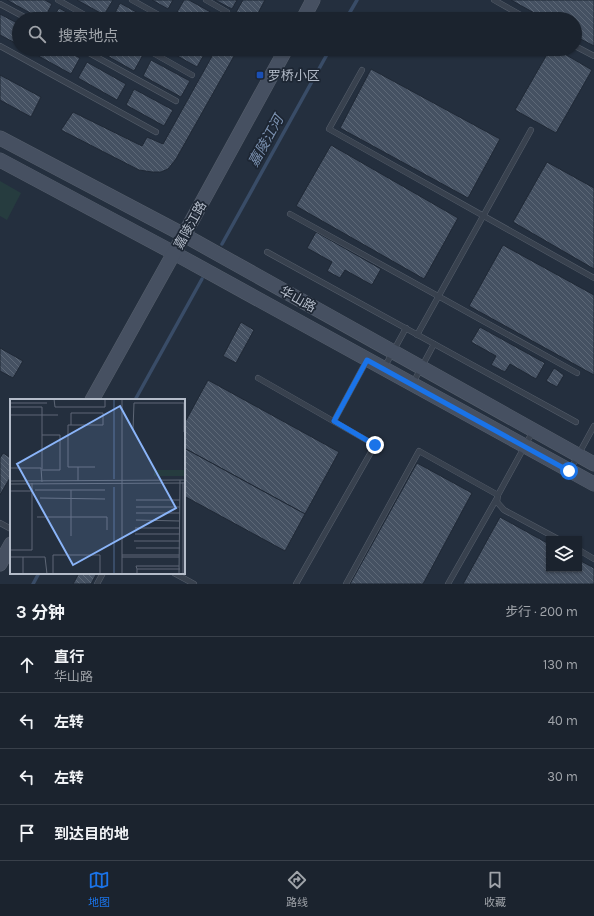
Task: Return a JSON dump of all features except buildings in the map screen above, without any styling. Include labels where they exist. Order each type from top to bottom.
[{"type":"street","points":[[307,12],[313,0]]},
{"type":"street","name":"嘉陵江路","points":[[93,399],[282,56]]},
{"type":"street","name":"华山路","points":[[0,138],[184,235],[594,464]]},
{"type":"street","name":"华山路","points":[[0,160],[174,253],[594,484]]},
{"type":"street","points":[[0,564],[10,546]]},
{"type":"lane","points":[[58,0],[79,12]]},
{"type":"lane","points":[[132,0],[153,12]]},
{"type":"lane","points":[[206,0],[227,12]]},
{"type":"lane","points":[[494,0],[515,12]]},
{"type":"lane","points":[[0,4],[15,12]]},
{"type":"lane","points":[[0,46],[12,53]]},
{"type":"lane","points":[[582,50],[594,56]]},
{"type":"lane","points":[[18,56],[156,132]]},
{"type":"lane","points":[[95,56],[176,101]]},
{"type":"lane","points":[[158,56],[192,75]]},
{"type":"lane","points":[[362,70],[329,129],[594,278]]},
{"type":"lane","points":[[418,335],[531,130]]},
{"type":"lane","points":[[290,214],[576,373]]},
{"type":"lane","points":[[267,252],[576,422]]},
{"type":"lane","points":[[384,368],[406,328]]},
{"type":"lane","points":[[412,384],[434,344]]},
{"type":"lane","points":[[334,421],[367,360]]},
{"type":"lane","points":[[258,378],[375,445],[296,584]]},
{"type":"lane","points":[[569,471],[594,426]]},
{"type":"lane","points":[[448,584],[498,497],[533,430]]},
{"type":"lane","points":[[346,584],[419,452],[498,497]]},
{"type":"lane","points":[[498,497],[499,505],[504,510],[552,536]]},
{"type":"lane","points":[[0,522],[10,528]]},
{"type":"lane","points":[[582,552],[594,559]]},
{"type":"lane","points":[[97,584],[102,574]]},
{"type":"lane","points":[[176,574],[194,584]]},
{"type":"green space","points":[[0,181],[21,193],[7,220],[0,216]]},
{"type":"waterway","name":"嘉陵江河","points":[[350,12],[357,0]]},
{"type":"waterway","name":"嘉陵江河","points":[[222,244],[326,56]]},
{"type":"waterway","name":"嘉陵江河","points":[[136,399],[202,279]]},
{"type":"waterway","name":"嘉陵江河","points":[[33,584],[38,574]]},
{"type":"place","name":"罗桥小区","points":[[260,75]]},
{"type":"route","points":[[375,445],[334,421],[367,360],[569,471]]}]
